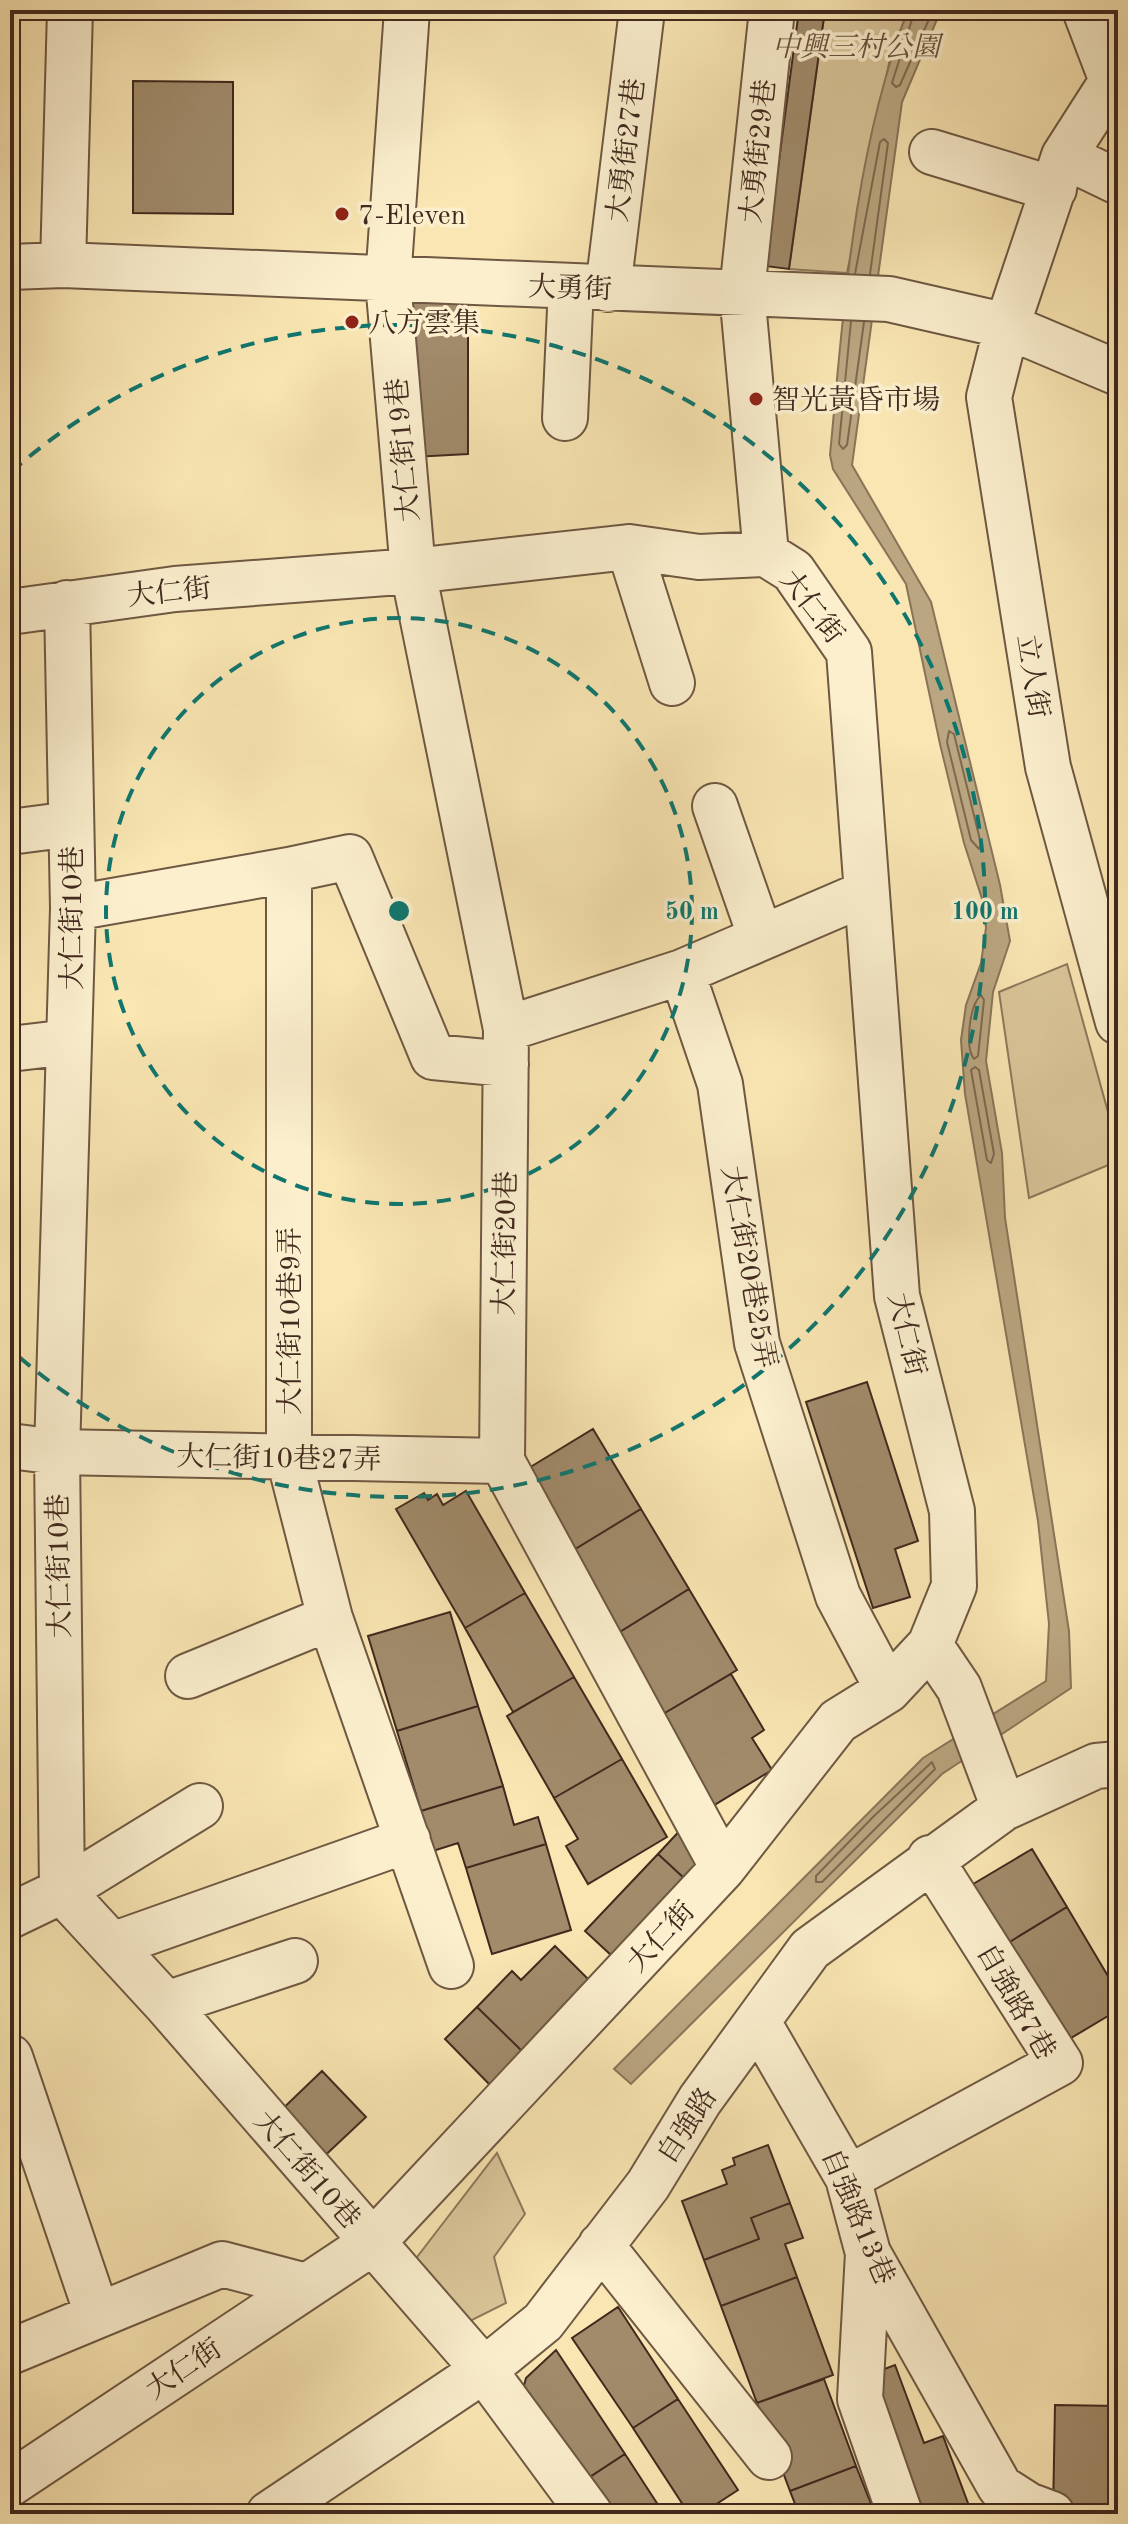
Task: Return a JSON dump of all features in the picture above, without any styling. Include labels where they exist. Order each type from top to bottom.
[{"type":"street","points":[[63,265],[70,10]]},
{"type":"street","name":"大仁街19巷","points":[[407,10],[388,281],[413,571]]},
{"type":"street","name":"大勇街27巷","points":[[565,418],[642,10]]},
{"type":"street","name":"大勇街29巷","points":[[766,554],[742,292],[772,10]]},
{"type":"street","points":[[1085,10],[1115,80]]},
{"type":"street","name":"立人街","points":[[1115,80],[1059,173],[1007,326],[989,397],[1048,767],[1118,1022]]},
{"type":"street","points":[[932,152],[1118,182]]},
{"type":"street","name":"大勇街","points":[[10,267],[63,265],[388,281],[889,299],[1007,326],[1118,373]]},
{"type":"street","points":[[629,547],[672,683]]},
{"type":"street","name":"大仁街","points":[[10,612],[175,589],[413,571],[629,547],[699,557],[766,554],[793,571],[849,652],[897,1296],[952,1511],[954,1586],[930,1645],[888,1690],[838,1721],[723,1868],[372,2243],[10,2484]]},
{"type":"street","name":"大仁街20巷","points":[[413,571],[506,1046],[502,1461],[723,1868]]},
{"type":"street","name":"大仁街10巷","points":[[67,603],[73,908],[57,1452],[62,1891],[166,2004],[484,2370],[590,2514]]},
{"type":"street","points":[[715,806],[761,938]]},
{"type":"street","points":[[10,832],[71,824]]},
{"type":"street","points":[[73,908],[350,857],[433,1057],[506,1046],[866,893]]},
{"type":"street","name":"大仁街10巷9弄","points":[[289,870],[289,1458],[330,1618],[451,1966]]},
{"type":"street","name":"大仁街20巷25弄","points":[[682,972],[720,1084],[757,1343],[838,1596],[888,1690]]},
{"type":"street","points":[[10,1049],[69,1042]]},
{"type":"street","name":"大仁街10巷27弄","points":[[10,1446],[57,1452],[502,1461]]},
{"type":"street","points":[[188,1676],[330,1618]]},
{"type":"street","points":[[930,1645],[959,1688],[1004,1808]]},
{"type":"street","name":"自強路","points":[[269,2514],[484,2370],[543,2322],[583,2274],[601,2245],[648,2185],[700,2100],[810,1949],[930,1858],[1004,1808],[1096,1766],[1118,1764]]},
{"type":"street","points":[[10,1916],[62,1891],[200,1806]]},
{"type":"street","points":[[112,1945],[408,1840]]},
{"type":"street","name":"自強路7巷","points":[[848,2178],[1060,2063],[930,1858]]},
{"type":"street","points":[[166,2004],[295,1961]]},
{"type":"street","name":"自強路13巷","points":[[758,2022],[848,2178],[868,2253],[1000,2487],[1028,2505],[1052,2514]]},
{"type":"street","points":[[10,2057],[97,2314]]},
{"type":"street","points":[[601,2245],[769,2457]]},
{"type":"street","points":[[868,2253],[860,2399],[900,2514]]},
{"type":"street","points":[[10,2352],[222,2264],[306,2286]]},
{"type":"green space","name":"中興三村公園","points":[[825,10],[908,10],[890,58],[847,273],[789,269]]},
{"type":"green space","points":[[1067,964],[1118,1148],[1118,1161],[1029,1198],[999,992]]},
{"type":"green space","points":[[497,2153],[525,2214],[494,2257],[506,2303],[460,2326],[411,2265]]},
{"type":"water","points":[[908,10],[941,10],[902,102],[852,465],[931,602],[1000,885],[1010,941],[993,992],[986,1061],[1002,1153],[1005,1218],[1069,1631],[1071,1688],[942,1774],[631,2084],[614,2069],[923,1758],[1046,1681],[1049,1624],[1038,1521],[965,1094],[961,1040],[966,1005],[981,963],[986,928],[983,902],[964,843],[940,744],[906,584],[833,469],[830,455],[847,286],[863,173],[890,63]]},
{"type":"building","points":[[10,10],[22,10],[22,15],[17,16],[17,43],[10,43]]},
{"type":"building","points":[[799,10],[825,10],[789,269],[765,266]]},
{"type":"building","points":[[10,43],[17,43],[19,186],[10,186]]},
{"type":"building","points":[[133,81],[233,82],[233,214],[133,213]]},
{"type":"building","points":[[412,295],[468,301],[468,454],[413,457]]},
{"type":"building","points":[[867,1382],[918,1541],[895,1549],[910,1597],[873,1608],[806,1402]]},
{"type":"building","points":[[593,1429],[641,1509],[562,1557],[514,1477]]},
{"type":"building","points":[[466,1491],[525,1593],[465,1628],[396,1509],[424,1493],[428,1500],[437,1494],[443,1505]]},
{"type":"building","points":[[641,1509],[689,1589],[610,1638],[562,1557]]},
{"type":"building","points":[[689,1589],[737,1670],[658,1717],[610,1638]]},
{"type":"building","points":[[525,1593],[574,1677],[513,1712],[465,1628]]},
{"type":"building","points":[[450,1612],[478,1706],[397,1731],[368,1636]]},
{"type":"building","points":[[731,1674],[764,1730],[752,1738],[772,1770],[711,1807],[658,1717]]},
{"type":"building","points":[[574,1677],[622,1759],[554,1798],[507,1716]]},
{"type":"building","points":[[478,1706],[503,1786],[421,1811],[397,1731]]},
{"type":"building","points":[[622,1759],[667,1837],[588,1884],[566,1846],[578,1839],[554,1798]]},
{"type":"building","points":[[503,1786],[514,1825],[538,1817],[546,1844],[466,1868],[458,1843],[433,1851],[421,1811]]},
{"type":"building","points":[[685,1825],[697,1866],[685,1879],[658,1854]]},
{"type":"building","points":[[546,1844],[571,1930],[492,1954],[466,1868]]},
{"type":"building","points":[[1032,1849],[1067,1907],[993,1952],[958,1893]]},
{"type":"building","points":[[658,1854],[685,1879],[612,1956],[585,1931]]},
{"type":"building","points":[[1067,1907],[1118,1993],[1118,2010],[1051,2050],[993,1952]]},
{"type":"building","points":[[555,1946],[594,1985],[525,2054],[477,2007],[512,1971],[521,1980]]},
{"type":"building","points":[[477,2007],[525,2054],[492,2087],[445,2039]]},
{"type":"building","points":[[322,2071],[366,2117],[317,2163],[274,2117]]},
{"type":"building","points":[[768,2145],[790,2203],[751,2218],[759,2239],[704,2260],[682,2201],[727,2184],[722,2170],[735,2165],[733,2158]]},
{"type":"building","points":[[790,2203],[803,2238],[785,2244],[797,2277],[721,2306],[704,2260],[759,2239],[751,2218]]},
{"type":"building","points":[[797,2277],[833,2375],[757,2403],[721,2306]]},
{"type":"building","points":[[618,2307],[678,2399],[633,2428],[572,2338]]},
{"type":"building","points":[[556,2350],[625,2454],[576,2486],[522,2393],[526,2378]]},
{"type":"building","points":[[895,2365],[924,2443],[943,2436],[972,2514],[897,2514],[847,2383]]},
{"type":"building","points":[[824,2379],[856,2466],[790,2491],[757,2403]]},
{"type":"building","points":[[678,2399],[738,2490],[701,2514],[689,2514],[633,2428]]},
{"type":"building","points":[[1055,2405],[1118,2406],[1118,2514],[1053,2514]]},
{"type":"building","points":[[625,2454],[664,2514],[593,2514],[576,2486]]},
{"type":"building","points":[[856,2466],[875,2514],[799,2514],[790,2491]]},
{"type":"place","name":"7-Eleven","points":[[342,214]]},
{"type":"place","name":"八方雲集","points":[[352,322]]},
{"type":"place","name":"智光黃昏市場","points":[[756,399]]}]
